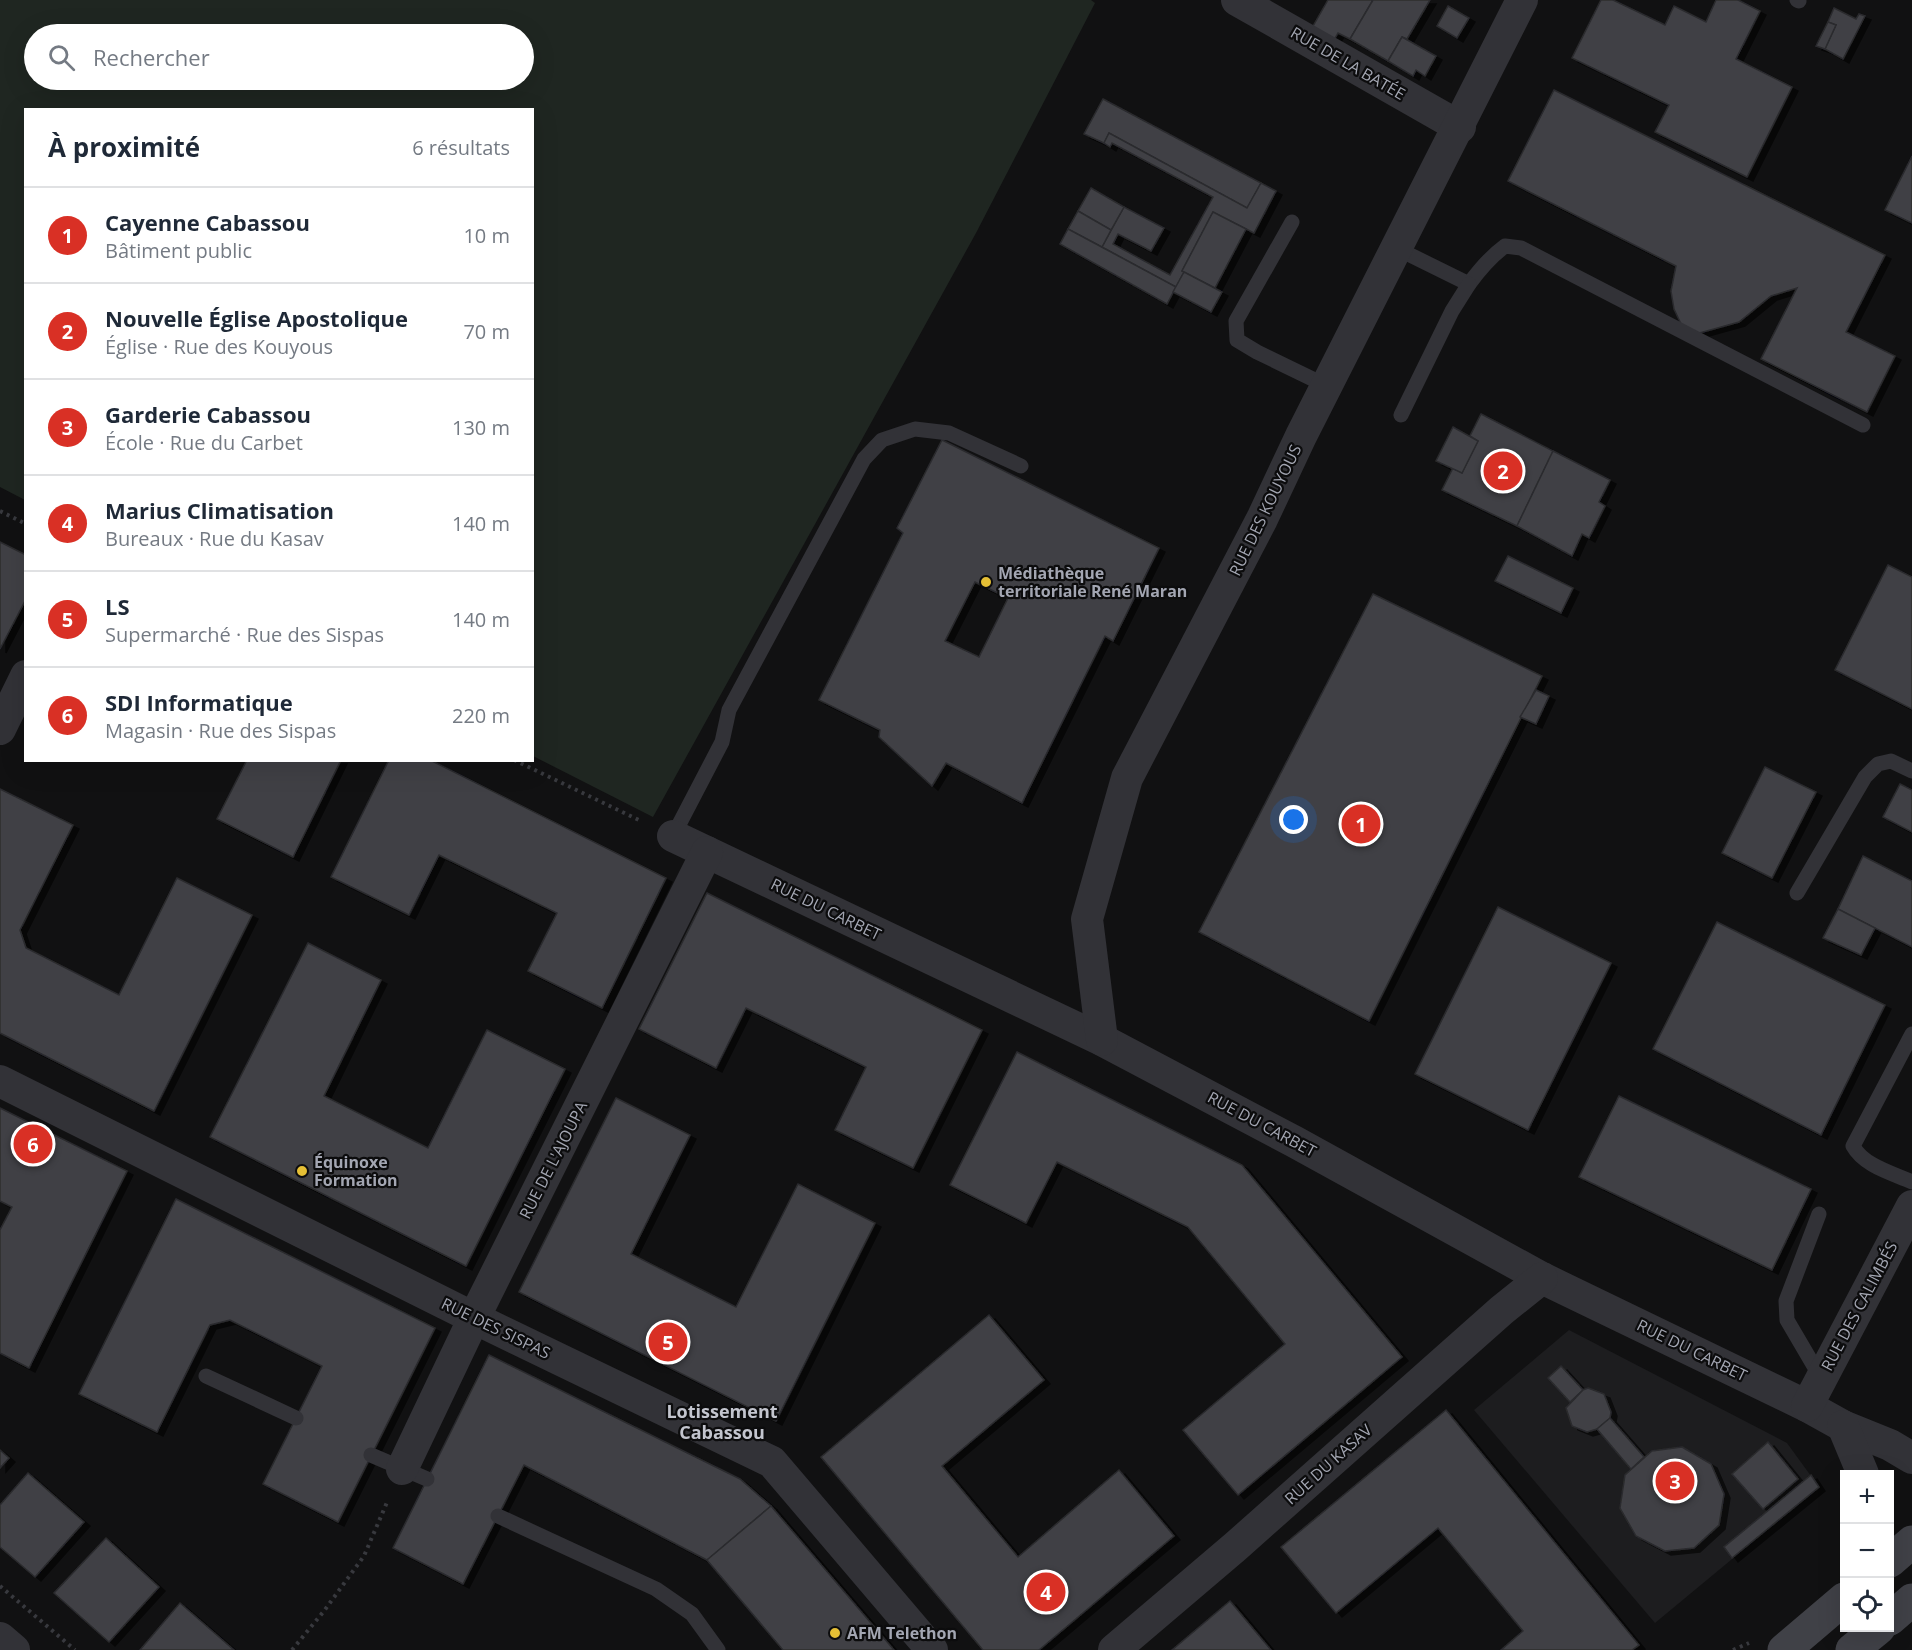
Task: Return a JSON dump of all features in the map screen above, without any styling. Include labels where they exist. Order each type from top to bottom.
[{"type":"main road","points":[[1894,1616],[1912,1600]]},
{"type":"main road","points":[[1784,1650],[1840,1603]]},
{"type":"main road","points":[[1852,1650],[1874,1632]]},
{"type":"street","name":"RUE DE LA BATÉE","points":[[1237,0],[1460,127]]},
{"type":"street","name":"RUE DES KOUYOUS","points":[[1102,1040],[1087,919],[1127,778],[1262,519],[1522,0]]},
{"type":"street","points":[[0,729],[24,680]]},
{"type":"street","name":"RUE DU CARBET","points":[[673,836],[1102,1040],[1295,1142],[1542,1278],[1807,1406],[1843,1426],[1890,1445],[1912,1458]]},
{"type":"street","name":"RUE DE L'AJOUPA","points":[[415,1474],[474,1318],[707,852]]},
{"type":"street","name":"RUE DES SISPAS","points":[[0,1082],[474,1318],[772,1462],[932,1650]]},
{"type":"street","name":"RUE DES CALIMBÉS","points":[[1807,1406],[1912,1206]]},
{"type":"street","name":"RUE DU KASAV","points":[[1114,1650],[1244,1539],[1502,1310],[1542,1278]]},
{"type":"street","points":[[1843,1426],[1861,1470]]},
{"type":"street","points":[[0,1638],[14,1650]]},
{"type":"lane","points":[[1292,222],[1236,321],[1237,340],[1327,386]]},
{"type":"lane","points":[[1401,415],[1452,311],[1468,284],[1482,265],[1505,246],[1521,248],[1863,425]]},
{"type":"lane","points":[[1398,249],[1468,284]]},
{"type":"lane","points":[[673,836],[722,742],[729,710],[864,459],[882,440],[915,429],[949,433],[1021,466]]},
{"type":"lane","points":[[1797,893],[1865,777],[1878,764],[1891,761],[1912,771]]},
{"type":"lane","points":[[1912,1034],[1853,1146],[1858,1155],[1867,1162],[1912,1182]]},
{"type":"lane","points":[[1819,1214],[1786,1301],[1787,1320],[1821,1378]]},
{"type":"lane","points":[[206,1376],[296,1418]]},
{"type":"lane","points":[[371,1455],[415,1474]]},
{"type":"lane","points":[[498,1516],[656,1589],[692,1614],[718,1650]]},
{"type":"path","points":[[0,511],[24,523]]},
{"type":"path","points":[[518,762],[673,836]]},
{"type":"path","points":[[292,1650],[364,1556],[415,1474]]},
{"type":"path","points":[[0,1586],[75,1650]]},
{"type":"shaded area","points":[[0,0],[1091,0],[1095,3],[976,233],[653,817],[534,757],[534,108],[24,108],[24,499],[0,487]]},
{"type":"shaded area","points":[[1569,1330],[1787,1443],[1819,1487],[1655,1623],[1474,1410]]},
{"type":"building","points":[[1328,0],[1373,0],[1350,39],[1338,33],[1330,47],[1308,35]]},
{"type":"building","points":[[1373,0],[1430,0],[1407,39],[1402,37],[1388,61],[1350,39]]},
{"type":"building","points":[[1601,0],[1613,0],[1665,25],[1674,6],[1706,22],[1716,0],[1738,0],[1760,11],[1736,59],[1792,87],[1747,177],[1655,132],[1669,105],[1572,58]]},
{"type":"building","points":[[1448,6],[1469,18],[1457,38],[1437,26]]},
{"type":"building","points":[[1834,8],[1856,19],[1859,14],[1865,16],[1843,59],[1825,49],[1836,25],[1828,22]]},
{"type":"building","points":[[1828,22],[1836,25],[1825,49],[1816,46]]},
{"type":"building","points":[[1402,37],[1436,56],[1425,76],[1416,70],[1413,76],[1388,61]]},
{"type":"building","points":[[1554,90],[1885,255],[1846,332],[1895,356],[1867,412],[1761,359],[1797,288],[1771,296],[1739,322],[1696,334],[1682,326],[1674,309],[1671,291],[1676,266],[1508,181]]},
{"type":"building","points":[[1103,99],[1261,183],[1247,208],[1109,133],[1104,143],[1084,134]]},
{"type":"building","points":[[1109,133],[1247,208],[1261,183],[1276,191],[1254,233],[1213,212],[1176,287],[1102,247],[1124,207],[1164,228],[1151,251],[1118,234],[1113,244],[1170,275],[1213,197],[1112,143],[1110,147],[1104,143]]},
{"type":"building","points":[[1912,156],[1912,223],[1885,210]]},
{"type":"building","points":[[1091,188],[1124,207],[1111,230],[1078,211]]},
{"type":"building","points":[[1078,211],[1111,230],[1102,247],[1068,229]]},
{"type":"building","points":[[1213,212],[1246,229],[1215,288],[1182,271]]},
{"type":"building","points":[[1068,229],[1176,287],[1167,304],[1060,244]]},
{"type":"building","points":[[1184,272],[1222,292],[1211,312],[1173,292]]},
{"type":"building","points":[[1481,414],[1553,451],[1517,526],[1442,490],[1453,468],[1462,473],[1478,441],[1470,436]]},
{"type":"building","points":[[1453,427],[1478,441],[1462,473],[1436,461]]},
{"type":"building","points":[[942,440],[1159,548],[1113,641],[1105,636],[1022,803],[946,763],[932,786],[879,737],[880,730],[819,700],[903,533],[897,528]],"holes":[[[975,582],[1008,598],[979,657],[945,641]]]},
{"type":"building","points":[[1553,451],[1610,480],[1599,502],[1605,506],[1589,538],[1582,534],[1572,556],[1517,526]]},
{"type":"building","points":[[0,542],[24,554],[24,603],[0,649]]},
{"type":"building","points":[[1508,556],[1573,588],[1561,613],[1495,581]]},
{"type":"building","points":[[1888,565],[1912,577],[1912,709],[1835,670]]},
{"type":"building","points":[[1373,594],[1542,676],[1369,1021],[1199,932]]},
{"type":"building","points":[[1536,690],[1549,696],[1536,724],[1520,717]]},
{"type":"building","points":[[246,762],[340,762],[293,857],[217,819]]},
{"type":"building","points":[[388,762],[434,762],[666,878],[602,1008],[528,971],[557,913],[439,855],[409,915],[331,877]]},
{"type":"building","points":[[1765,767],[1816,792],[1772,878],[1722,853]]},
{"type":"building","points":[[1900,784],[1912,790],[1912,832],[1883,817]]},
{"type":"building","points":[[0,789],[73,825],[20,930],[26,948],[119,995],[177,878],[252,915],[154,1111],[0,1033]]},
{"type":"building","points":[[1863,856],[1912,881],[1912,947],[1838,909]]},
{"type":"building","points":[[707,893],[982,1030],[913,1168],[835,1130],[866,1067],[746,1008],[716,1068],[639,1029]]},
{"type":"building","points":[[1498,907],[1611,963],[1528,1130],[1415,1074]]},
{"type":"building","points":[[1838,909],[1875,928],[1861,955],[1823,938]]},
{"type":"building","points":[[1717,922],[1885,1005],[1821,1135],[1653,1049]]},
{"type":"building","points":[[308,943],[381,980],[324,1096],[428,1148],[487,1030],[565,1069],[466,1266],[210,1137]]},
{"type":"building","points":[[1017,1052],[1242,1165],[1402,1357],[1238,1495],[1183,1430],[1285,1344],[1188,1227],[1057,1162],[1026,1223],[950,1185]]},
{"type":"building","points":[[1619,1096],[1811,1189],[1772,1270],[1579,1177]]},
{"type":"building","points":[[616,1098],[690,1135],[631,1254],[736,1307],[798,1184],[875,1223],[776,1421],[519,1292]]},
{"type":"building","points":[[0,1108],[127,1171],[29,1368],[0,1353],[0,1230],[12,1207],[0,1201]]},
{"type":"building","points":[[176,1199],[435,1328],[338,1522],[263,1484],[322,1366],[230,1320],[210,1325],[157,1432],[79,1394]]},
{"type":"building","points":[[989,1315],[1044,1380],[942,1466],[1018,1557],[1119,1470],[1174,1536],[1039,1650],[983,1650],[821,1457]]},
{"type":"building","points":[[489,1355],[740,1479],[771,1506],[707,1560],[524,1465],[463,1584],[393,1548]]},
{"type":"building","points":[[1561,1366],[1583,1390],[1570,1402],[1548,1378]]},
{"type":"building","points":[[1588,1388],[1604,1394],[1611,1412],[1610,1418],[1597,1429],[1587,1432],[1572,1426],[1566,1408],[1583,1390]]},
{"type":"building","points":[[1446,1410],[1639,1645],[1632,1650],[1501,1650],[1523,1631],[1438,1528],[1336,1613],[1281,1547]]},
{"type":"building","points":[[1610,1418],[1644,1457],[1631,1469],[1597,1429]]},
{"type":"building","points":[[1768,1442],[1798,1479],[1763,1509],[1732,1474]]},
{"type":"building","points":[[1682,1447],[1711,1464],[1724,1494],[1719,1525],[1694,1548],[1665,1551],[1636,1536],[1620,1508],[1625,1475],[1652,1451]]},
{"type":"building","points":[[0,1450],[9,1458],[0,1468]]},
{"type":"building","points":[[28,1473],[84,1522],[35,1577],[0,1547],[0,1505]]},
{"type":"building","points":[[1811,1475],[1819,1487],[1732,1558],[1724,1547]]},
{"type":"building","points":[[771,1506],[894,1650],[783,1650],[707,1560]]},
{"type":"building","points":[[106,1538],[159,1587],[109,1642],[54,1593]]},
{"type":"building","points":[[1230,1601],[1271,1650],[1172,1650]]},
{"type":"building","points":[[180,1603],[234,1650],[140,1650]]},
{"type":"place","name":"Nouvelle Église Apostolique","points":[[1503,471]]},
{"type":"place","name":"Médiathèque territoriale René Maran","points":[[986,582]]},
{"type":"place","name":"Cayenne Cabassou","points":[[1361,824]]},
{"type":"place","name":"SDI Informatique","points":[[33,1144]]},
{"type":"place","name":"Équinoxe Formation","points":[[302,1171]]},
{"type":"place","name":"LS","points":[[668,1342]]},
{"type":"place","name":"Garderie Cabassou","points":[[1675,1481]]},
{"type":"place","name":"Marius Climatisation","points":[[1046,1592]]},
{"type":"place","name":"AFM Telethon","points":[[835,1633]]},
{"type":"district","name":"Lotissement Cabassou","points":[[722,1421]]}]
